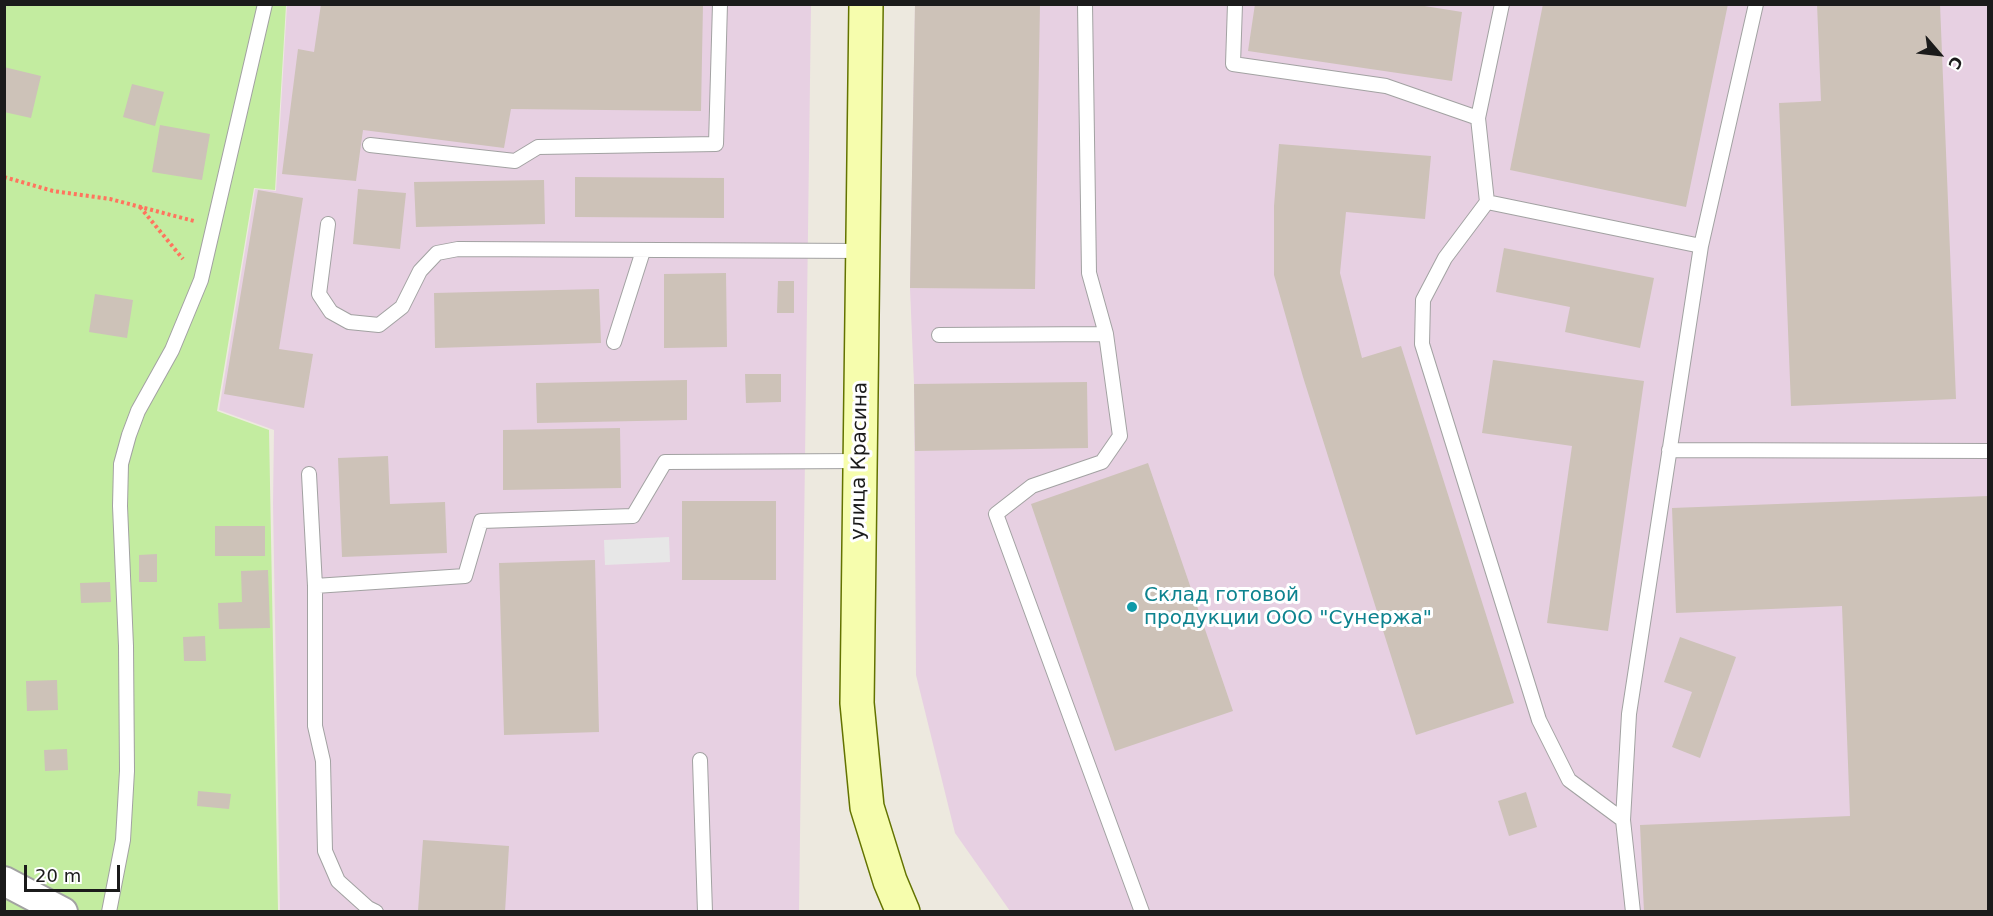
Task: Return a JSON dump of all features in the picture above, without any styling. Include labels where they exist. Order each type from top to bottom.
[{"type":"main road","name":"улица Красина","points":[[866,4],[857,703],[867,807],[890,881],[903,912]]},
{"type":"street","points":[[4,881],[63,912]]},
{"type":"lane","points":[[110,912],[123,840],[127,771],[126,646],[120,506],[121,464],[138,411],[172,350],[201,280],[265,4]]},
{"type":"lane","points":[[370,145],[515,161],[538,147],[716,144],[720,4]]},
{"type":"lane","points":[[1085,4],[1089,273],[1106,334],[1120,436],[1102,462],[1032,486],[996,514],[1142,912]]},
{"type":"lane","points":[[1235,4],[1233,64],[1386,86],[1478,118]]},
{"type":"lane","points":[[1502,4],[1478,118],[1487,202],[1445,258],[1423,300],[1422,344],[1539,720],[1569,780],[1623,820]]},
{"type":"lane","points":[[1633,912],[1623,820],[1629,714],[1701,246],[1756,4]]},
{"type":"lane","points":[[1487,202],[1701,246]]},
{"type":"lane","points":[[328,224],[320,294],[331,312],[349,322],[379,325],[402,307],[420,271],[437,253],[458,249],[862,251]]},
{"type":"lane","points":[[614,342],[643,250]]},
{"type":"lane","points":[[939,335],[1106,334]]},
{"type":"lane","points":[[1669,450],[1989,451]]},
{"type":"lane","points":[[315,586],[465,576],[481,521],[633,516],[665,462],[860,461]]},
{"type":"lane","points":[[309,474],[315,586],[315,726],[323,761],[325,851],[339,881],[368,908],[376,912]]},
{"type":"lane","points":[[700,760],[705,912]]},
{"type":"path","points":[[4,177],[53,190],[110,199],[214,226]]},
{"type":"path","points":[[140,207],[201,280]]},
{"type":"shaded area","points":[[287,5],[811,5],[799,911],[280,911],[273,504],[274,430],[219,410],[255,189],[276,191]]},
{"type":"shaded area","points":[[915,5],[1988,5],[1988,911],[1010,911],[955,833],[916,675],[914,384],[910,288]]},
{"type":"shaded area","points":[[669,537],[670,562],[605,565],[604,540]]},
{"type":"green space","points":[[5,5],[286,5],[275,190],[254,188],[217,411],[269,430],[278,911],[5,912]]},
{"type":"building","points":[[321,4],[703,4],[701,111],[511,109],[504,148],[363,130],[356,181],[282,174],[298,49],[314,52]]},
{"type":"building","points":[[915,4],[1040,4],[1035,289],[910,288]]},
{"type":"building","points":[[1255,4],[1412,4],[1462,12],[1452,81],[1248,51]]},
{"type":"building","points":[[1543,4],[1728,4],[1686,207],[1510,170]]},
{"type":"building","points":[[1817,4],[1940,4],[1956,399],[1791,406],[1779,103],[1821,101]]},
{"type":"building","points":[[4,67],[41,76],[31,118],[4,112]]},
{"type":"building","points":[[132,84],[164,92],[155,126],[123,117]]},
{"type":"building","points":[[160,125],[210,134],[202,180],[152,172]]},
{"type":"building","points":[[1279,144],[1431,156],[1425,219],[1346,212],[1340,273],[1362,358],[1401,346],[1514,703],[1416,735],[1303,377],[1274,275],[1274,206]]},
{"type":"building","points":[[575,177],[724,178],[724,218],[575,217]]},
{"type":"building","points":[[544,180],[545,224],[416,227],[414,182]]},
{"type":"building","points":[[358,189],[406,193],[400,249],[353,244]]},
{"type":"building","points":[[258,190],[303,198],[279,349],[313,354],[304,408],[224,394]]},
{"type":"building","points":[[1504,248],[1654,278],[1640,348],[1565,332],[1570,307],[1496,292]]},
{"type":"building","points":[[726,273],[727,347],[664,348],[664,274]]},
{"type":"building","points":[[778,281],[794,281],[794,313],[777,313]]},
{"type":"building","points":[[599,289],[601,343],[435,348],[434,293]]},
{"type":"building","points":[[95,294],[133,300],[127,338],[89,332]]},
{"type":"building","points":[[1493,360],[1644,381],[1608,631],[1547,623],[1572,446],[1482,433]]},
{"type":"building","points":[[745,374],[781,374],[781,402],[746,403]]},
{"type":"building","points":[[687,380],[687,420],[537,423],[536,383]]},
{"type":"building","points":[[1087,382],[1088,448],[915,451],[914,384]]},
{"type":"building","points":[[620,428],[621,488],[503,490],[503,430]]},
{"type":"building","points":[[388,456],[390,504],[445,502],[447,553],[342,557],[338,458]]},
{"type":"building","name":"Склад готовой продукции ООО \"Сунержа\"","points":[[1148,463],[1233,711],[1115,751],[1031,504]]},
{"type":"building","points":[[1988,496],[1988,911],[1644,912],[1640,825],[1850,816],[1842,606],[1676,613],[1672,508]]},
{"type":"building","points":[[682,501],[776,501],[776,580],[682,580]]},
{"type":"building","points":[[215,526],[265,526],[265,556],[215,556]]},
{"type":"building","points":[[157,554],[157,582],[139,582],[139,555]]},
{"type":"building","points":[[595,560],[599,732],[504,735],[499,563]]},
{"type":"building","points":[[268,570],[270,628],[219,629],[218,603],[242,602],[241,571]]},
{"type":"building","points":[[110,582],[111,602],[81,603],[80,583]]},
{"type":"building","points":[[205,636],[206,661],[184,661],[183,637]]},
{"type":"building","points":[[1680,637],[1736,657],[1700,758],[1672,747],[1692,692],[1664,682]]},
{"type":"building","points":[[57,680],[58,710],[27,711],[26,681]]},
{"type":"building","points":[[67,749],[68,770],[45,771],[44,750]]},
{"type":"building","points":[[198,791],[231,794],[229,809],[197,806]]},
{"type":"building","points":[[1526,792],[1537,827],[1509,836],[1498,801]]},
{"type":"building","points":[[423,840],[509,846],[505,912],[418,911]]},
{"type":"place","name":"Склад готовой продукции ООО \"Сунержа\"","points":[[1132,607]]}]
